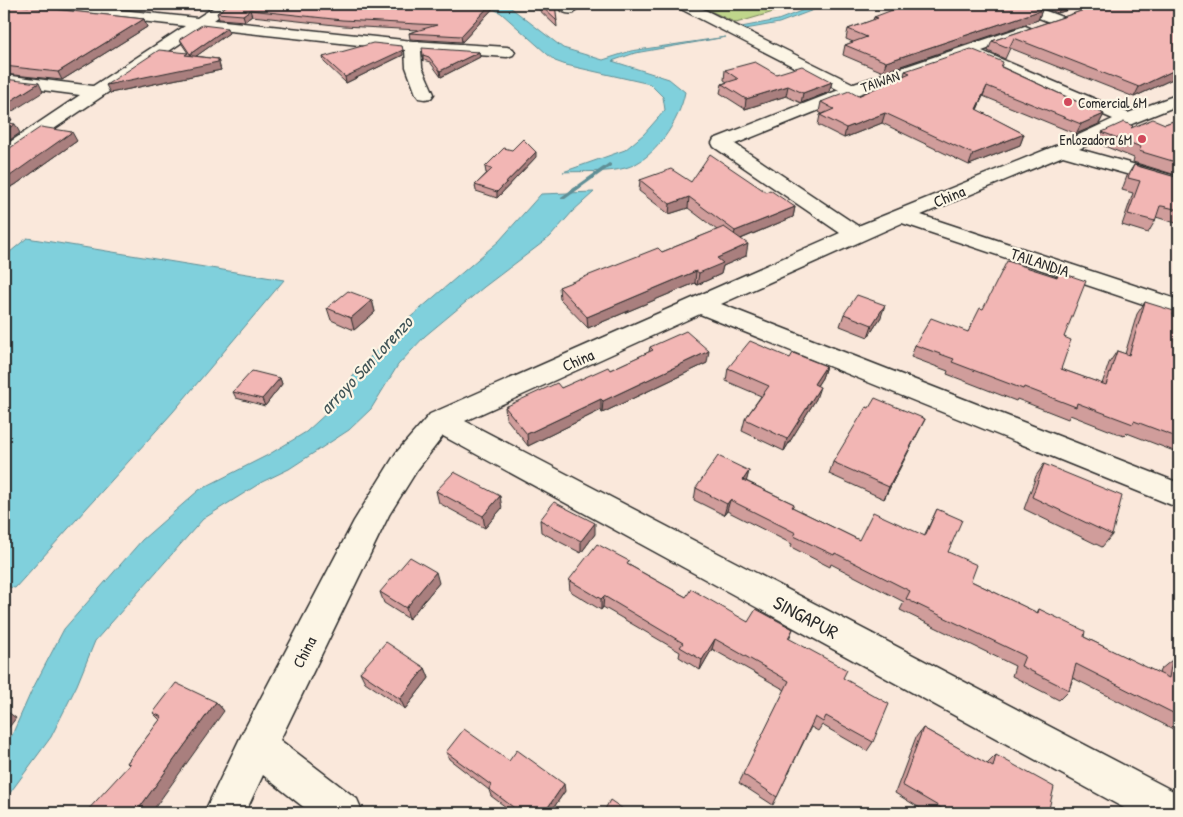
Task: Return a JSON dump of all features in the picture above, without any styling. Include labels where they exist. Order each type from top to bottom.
[{"type":"street","points":[[26,4],[413,46],[507,52]]},
{"type":"street","points":[[4,154],[228,4]]},
{"type":"street","points":[[682,4],[853,90]]},
{"type":"street","points":[[1015,4],[1057,20]]},
{"type":"street","name":"TAIWAN","points":[[856,234],[721,144],[853,90],[1073,14]]},
{"type":"street","points":[[413,46],[414,67],[426,94]]},
{"type":"street","points":[[969,51],[1128,119]]},
{"type":"street","points":[[4,80],[97,92]]},
{"type":"street","name":"China","points":[[224,813],[356,549],[402,466],[420,442],[440,421],[856,234],[1062,150],[1128,119],[1179,99]]},
{"type":"street","points":[[1062,150],[1179,183]]},
{"type":"street","name":"TAILANDIA","points":[[902,216],[1179,308]]},
{"type":"street","points":[[700,305],[1179,496]]},
{"type":"street","name":"SINGAPUR","points":[[440,421],[1173,813]]},
{"type":"street","points":[[257,746],[343,813]]},
{"type":"green space","points":[[696,4],[801,4],[736,23]]},
{"type":"water","points":[[484,4],[506,4],[563,48],[603,60],[631,51],[726,37],[635,53],[612,61],[669,79],[685,92],[678,115],[664,138],[646,157],[636,164],[611,171],[563,172],[625,150],[644,134],[665,110],[663,97],[650,84],[555,61],[501,13]]},
{"type":"water","points":[[819,4],[829,4],[779,23],[740,30],[736,28],[778,20]]},
{"type":"water","points":[[594,192],[573,211],[550,237],[484,287],[425,336],[398,365],[371,409],[349,430],[289,469],[262,482],[203,519],[95,641],[77,685],[51,737],[4,801],[4,745],[12,735],[31,692],[64,629],[142,540],[199,490],[268,455],[306,432],[330,410],[344,387],[365,362],[406,321],[499,241],[541,194]]},
{"type":"water","points":[[27,238],[284,280],[173,412],[15,588],[4,586],[4,257]]},
{"type":"building","points":[[4,4],[144,19],[58,72],[4,66]]},
{"type":"building","points":[[229,4],[491,4],[461,36],[409,33],[437,25],[342,20],[250,10],[243,15],[217,13]]},
{"type":"building","points":[[539,4],[555,4],[557,21]]},
{"type":"building","points":[[908,4],[1025,4],[1042,10],[886,62],[845,45],[867,37],[848,29]]},
{"type":"building","points":[[1102,4],[1179,4],[1179,68],[1139,87],[1014,38],[1009,48],[992,41]]},
{"type":"building","points":[[202,25],[227,28],[190,54],[180,39]]},
{"type":"building","points":[[373,43],[402,46],[403,50],[345,77],[323,57]]},
{"type":"building","points":[[422,48],[479,52],[440,71],[429,57],[423,55]]},
{"type":"building","points":[[971,49],[1003,62],[1001,67],[1104,114],[1081,124],[987,86],[976,109],[1024,134],[973,154],[885,113],[846,128],[820,115],[834,109],[821,102],[849,91],[858,96],[910,73],[905,71]]},
{"type":"building","points":[[159,50],[218,59],[218,62],[106,85]]},
{"type":"building","points":[[755,62],[776,74],[802,66],[832,82],[803,93],[788,86],[746,99],[722,84],[738,79],[725,70]]},
{"type":"building","points":[[4,79],[39,83],[4,105]]},
{"type":"building","points":[[1153,119],[1165,124],[1179,119],[1179,163],[1139,151],[1141,147],[1102,132],[1124,122],[1133,126],[1131,128]]},
{"type":"building","points":[[4,122],[15,124],[4,131]]},
{"type":"building","points":[[41,127],[72,132],[10,176],[4,178],[4,151]]},
{"type":"building","points":[[523,139],[536,152],[497,192],[475,185],[492,169],[485,167],[504,148],[512,150]]},
{"type":"building","points":[[710,154],[766,192],[770,190],[795,207],[735,231],[689,197],[670,204],[640,180],[671,169],[691,182]]},
{"type":"building","points":[[1134,165],[1179,178],[1179,210],[1160,206],[1155,221],[1128,214],[1140,181],[1128,178]]},
{"type":"building","points":[[724,227],[748,244],[717,258],[723,263],[699,273],[696,271],[587,317],[559,287],[658,248],[662,252]]},
{"type":"building","points":[[1007,261],[1057,277],[1059,272],[1086,281],[1064,337],[1071,340],[1061,369],[1106,385],[1117,351],[1129,355],[1145,302],[1174,311],[1173,315],[1179,317],[1179,438],[1134,421],[1133,424],[1077,403],[1076,407],[1024,387],[1023,389],[952,362],[954,359],[915,345],[931,318],[968,332],[980,308],[983,309]]},
{"type":"building","points":[[348,291],[372,300],[351,318],[327,308]]},
{"type":"building","points":[[857,295],[885,305],[872,325],[844,314]]},
{"type":"building","points":[[686,331],[709,351],[603,401],[601,399],[527,434],[505,407],[557,383],[561,388],[608,367],[610,370],[653,350],[650,347]]},
{"type":"building","points":[[750,341],[790,358],[793,353],[826,366],[814,384],[820,387],[787,439],[745,419],[769,386],[728,368]]},
{"type":"building","points":[[252,371],[280,378],[262,399],[233,392]]},
{"type":"building","points":[[875,398],[925,419],[889,487],[833,462],[866,407],[869,408]]},
{"type":"building","points":[[718,456],[749,471],[743,480],[794,504],[792,507],[859,540],[873,512],[925,536],[937,509],[962,520],[948,552],[977,565],[971,581],[1038,613],[1039,609],[1085,631],[1084,637],[1169,678],[1172,660],[1179,663],[1179,716],[1076,664],[1069,690],[1021,666],[1025,656],[906,599],[910,591],[835,553],[834,555],[794,536],[796,533],[730,500],[727,504],[696,488]]},
{"type":"building","points":[[1044,464],[1122,496],[1112,535],[1032,497]]},
{"type":"building","points":[[454,472],[500,496],[483,516],[436,491]]},
{"type":"building","points":[[554,502],[595,523],[581,541],[540,520]]},
{"type":"building","points":[[597,544],[629,561],[627,564],[686,597],[691,589],[748,622],[756,609],[793,629],[788,638],[847,670],[843,678],[889,704],[873,742],[826,716],[823,722],[815,717],[777,797],[743,774],[789,681],[715,639],[702,660],[680,647],[683,643],[604,596],[601,599],[569,580]]},
{"type":"building","points":[[410,557],[436,572],[406,608],[380,592]]},
{"type":"building","points":[[386,642],[425,668],[400,699],[360,672]]},
{"type":"building","points":[[176,683],[216,702],[140,807],[147,813],[85,813],[130,764],[127,763],[162,717],[153,713]]},
{"type":"building","points":[[923,728],[993,767],[996,755],[1054,787],[1048,813],[950,813],[902,785]]},
{"type":"building","points":[[464,729],[509,761],[517,750],[564,784],[544,813],[521,813],[489,789],[491,785],[446,752]]},
{"type":"building","points":[[610,800],[629,813],[603,813]]},
{"type":"waterway","name":"arroyo San Lorenzo","points":[[563,198],[609,165]]},
{"type":"place","name":"Comercial 6M","points":[[1068,102]]},
{"type":"place","name":"Enlozadora 6M","points":[[1142,139]]}]
